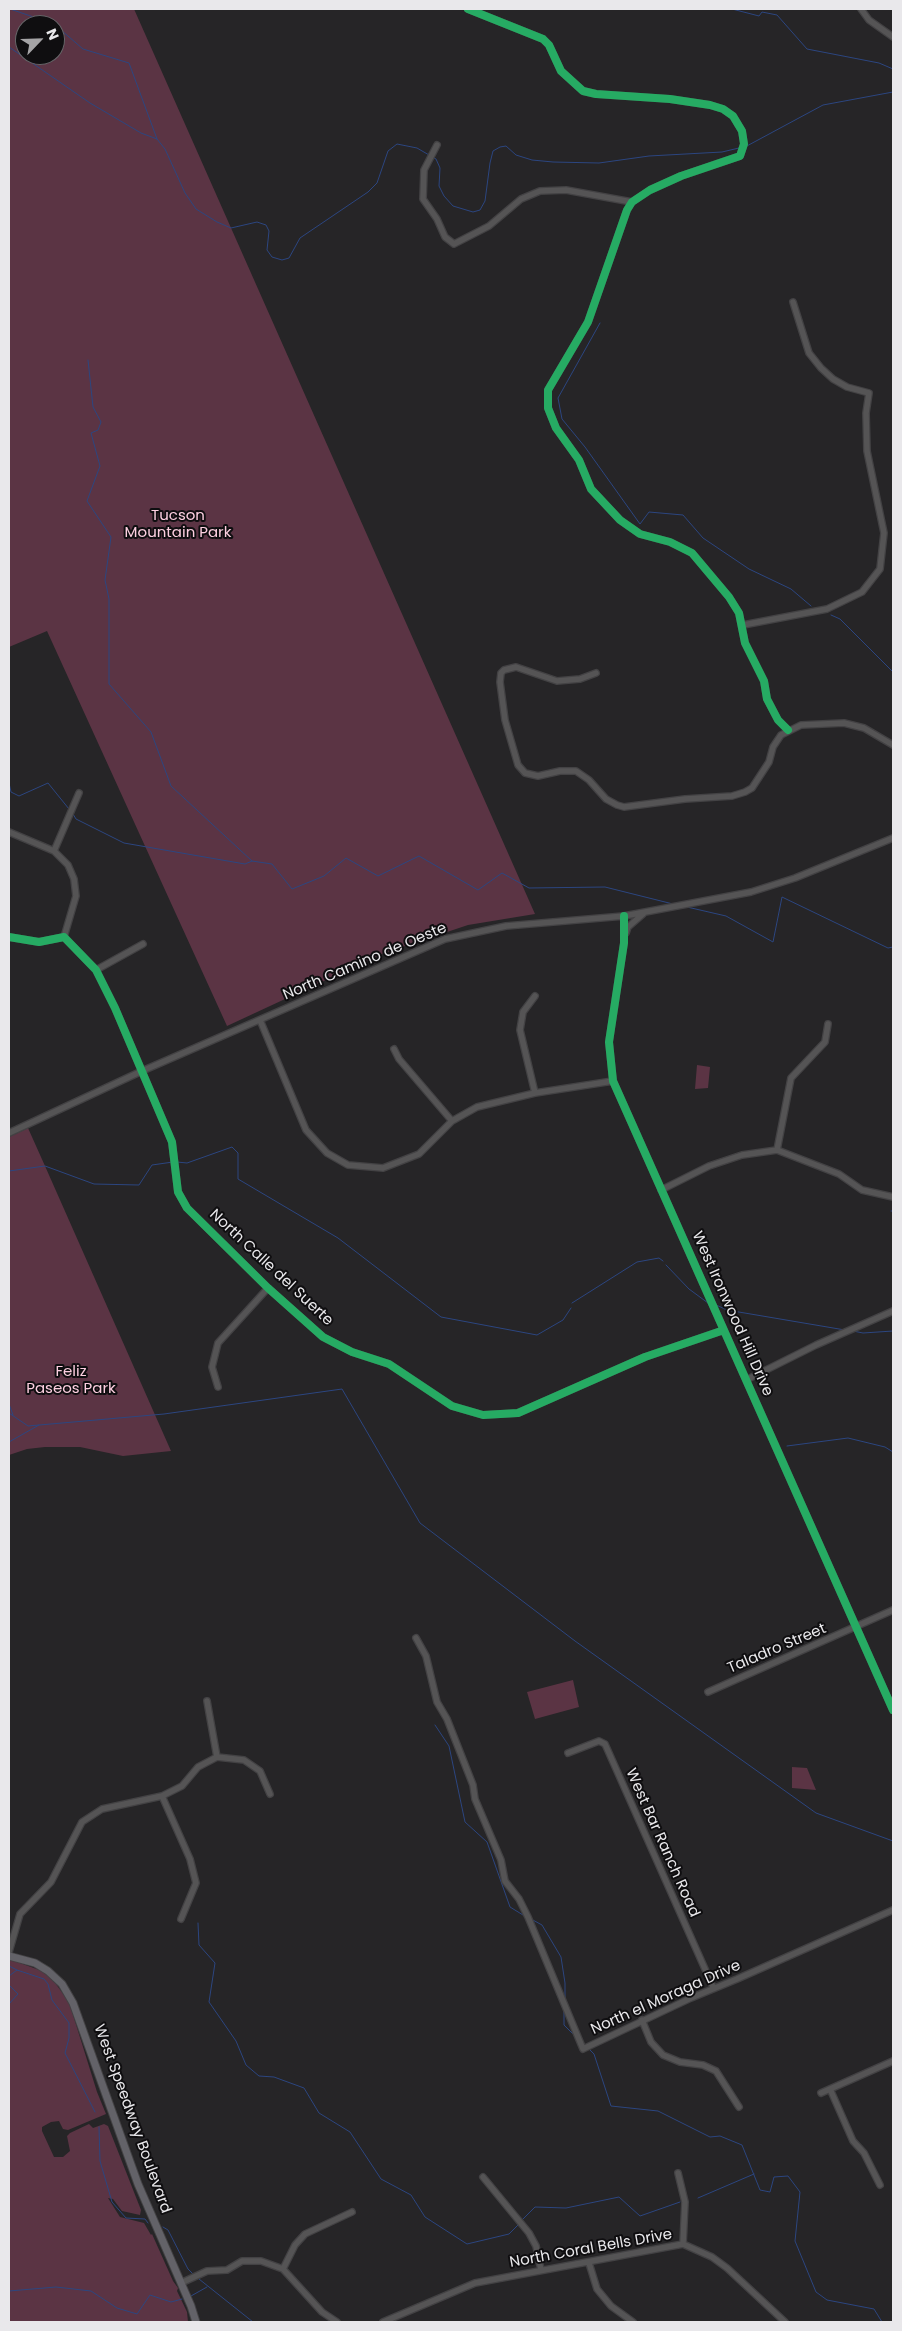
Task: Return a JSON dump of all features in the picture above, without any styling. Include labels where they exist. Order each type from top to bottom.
[{"type":"main road","name":"West Speedway Boulevard","points":[[9,1956],[35,1964],[48,1971],[68,1993],[84,2030],[138,2184],[196,2322]]},
{"type":"street","points":[[468,9],[543,39],[549,45],[561,71],[583,91],[596,94],[697,102],[724,110],[733,116],[743,138],[743,152],[740,156],[681,176],[650,190],[632,202],[588,322],[548,390],[548,408],[556,428],[573,449],[594,493],[627,527],[640,534],[670,542],[692,553],[729,597],[739,613],[743,625],[745,643],[764,681],[766,699],[778,720],[788,730]]},
{"type":"street","points":[[861,9],[869,20],[893,37]]},
{"type":"street","points":[[437,145],[424,170],[423,199],[445,237],[454,244],[489,226],[521,199],[540,191],[566,190],[632,202]]},
{"type":"street","points":[[743,625],[827,609],[862,592],[880,569],[884,533],[867,451],[866,413],[869,393],[847,387],[833,379],[821,368],[809,353],[793,302]]},
{"type":"street","points":[[596,673],[567,681],[547,681],[516,667],[501,673],[500,682],[504,720],[521,770],[530,776],[560,770],[576,771],[589,780],[606,799],[617,806],[624,807],[732,796],[745,792],[752,788],[769,762],[777,741],[788,730],[801,725],[844,723],[864,728],[893,745]]},
{"type":"street","points":[[54,851],[79,793]]},
{"type":"street","points":[[9,832],[54,851],[68,865],[74,879],[76,896],[64,937],[39,942],[9,937]]},
{"type":"street","name":"North Camino de Oeste","points":[[9,1134],[142,1072],[445,939],[506,926],[624,916],[775,886],[893,838]]},
{"type":"street","points":[[625,937],[628,927],[646,912]]},
{"type":"street","name":"West Ironwood Hill Drive","points":[[624,916],[625,937],[609,1042],[613,1081],[893,1710]]},
{"type":"street","name":"North Calle del Suerte","points":[[64,937],[96,970],[172,1142],[178,1192],[187,1208],[268,1288],[323,1337],[352,1352],[389,1364],[452,1406],[483,1415],[518,1414],[645,1357],[724,1330]]},
{"type":"street","points":[[96,970],[143,944]]},
{"type":"street","points":[[535,996],[523,1012],[520,1030],[535,1093]]},
{"type":"street","points":[[260,1020],[306,1130],[327,1153],[348,1165],[383,1168],[419,1154],[452,1121],[477,1107],[535,1093],[613,1081]]},
{"type":"street","points":[[777,1150],[791,1078],[825,1042],[828,1024]]},
{"type":"street","points":[[394,1049],[399,1059],[452,1121]]},
{"type":"street","points":[[661,1190],[709,1166],[742,1155],[777,1150],[839,1174],[862,1190],[893,1197]]},
{"type":"street","points":[[218,1387],[212,1367],[218,1343],[268,1288]]},
{"type":"street","points":[[746,1380],[816,1344],[893,1311]]},
{"type":"street","name":"Taladro Street","points":[[708,1692],[857,1628],[893,1610]]},
{"type":"street","name":"North el Moraga Drive","points":[[416,1638],[426,1656],[437,1702],[447,1719],[473,1785],[475,1799],[501,1860],[504,1881],[519,1899],[528,1917],[583,2049],[713,1987],[737,1979],[893,1910]]},
{"type":"street","points":[[207,1701],[217,1757]]},
{"type":"street","name":"West Bar Ranch Road","points":[[568,1753],[599,1741],[605,1744],[713,1987]]},
{"type":"street","points":[[9,1952],[20,1914],[51,1882],[82,1822],[102,1809],[162,1796],[182,1786],[198,1767],[217,1757],[244,1760],[260,1771],[270,1794]]},
{"type":"street","points":[[162,1796],[190,1859],[196,1883],[182,1919]]},
{"type":"street","points":[[642,2020],[650,2042],[664,2054],[680,2062],[703,2065],[716,2071],[739,2107]]},
{"type":"street","points":[[821,2093],[893,2061]]},
{"type":"street","points":[[830,2089],[853,2141],[864,2152],[880,2185]]},
{"type":"street","points":[[678,2173],[685,2202],[683,2244]]},
{"type":"street","points":[[483,2177],[528,2233],[536,2246],[541,2270]]},
{"type":"street","points":[[283,2269],[295,2245],[305,2234],[352,2212]]},
{"type":"street","name":"North Coral Bells Drive","points":[[383,2322],[468,2286],[541,2270],[589,2263],[683,2244],[712,2257],[727,2268],[785,2322]]},
{"type":"street","points":[[181,2283],[208,2271],[227,2270],[242,2261],[261,2261],[283,2269],[322,2312],[337,2322]]},
{"type":"street","points":[[589,2263],[597,2289],[611,2306],[633,2322]]},
{"type":"green space","name":"Tucson Mountain Park","points":[[9,9],[134,9],[535,914],[468,925],[384,953],[227,1026],[47,631],[9,647]]},
{"type":"green space","points":[[697,1065],[710,1067],[708,1088],[695,1089]]},
{"type":"green space","name":"Feliz Paseos Park","points":[[28,1128],[171,1451],[123,1456],[80,1447],[45,1447],[27,1449],[9,1455],[9,1137]]},
{"type":"green space","points":[[573,1680],[579,1707],[535,1719],[527,1692]]},
{"type":"green space","points":[[792,1767],[807,1768],[816,1790],[792,1788]]},
{"type":"green space","points":[[9,1959],[42,1971],[53,1980],[69,2002],[97,2092],[106,2114],[68,2130],[63,2129],[59,2121],[51,2122],[42,2127],[54,2157],[63,2157],[70,2151],[67,2136],[70,2133],[89,2124],[93,2128],[104,2124],[108,2126],[141,2210],[140,2215],[122,2211],[113,2199],[108,2198],[120,2217],[144,2223],[152,2234],[178,2288],[177,2291],[187,2312],[188,2322],[9,2322]]},
{"type":"waterway","points":[[10,9],[54,24],[83,49],[129,63],[157,139]]},
{"type":"waterway","points":[[732,9],[759,16],[762,12],[777,15],[807,49],[879,63],[893,69]]},
{"type":"waterway","points":[[9,47],[90,103],[141,133],[157,139],[165,149],[185,193],[196,209],[231,228],[257,222],[266,225],[269,231],[267,250],[272,257],[282,260],[289,258],[300,238],[368,192],[377,183],[388,151],[397,144],[417,148],[429,155]]},
{"type":"waterway","points":[[745,147],[823,105],[893,92]]},
{"type":"waterway","points":[[432,157],[436,159],[440,168],[439,186],[444,196],[453,206],[473,212],[480,210],[485,201],[493,151],[500,147],[506,146],[516,155],[532,160],[599,163],[649,156],[722,152],[739,148]]},
{"type":"waterway","points":[[600,323],[558,398],[562,419],[585,447],[640,524],[649,512],[683,515],[703,538],[749,569],[791,589],[811,606]]},
{"type":"waterway","points":[[88,360],[93,407],[101,422],[98,430],[91,433],[100,466],[87,501],[111,537],[105,580],[109,599],[109,684],[151,732],[171,786],[252,861]]},
{"type":"waterway","points":[[831,615],[840,619],[893,672]]},
{"type":"waterway","points":[[9,783],[11,792],[19,796],[48,783],[69,809]]},
{"type":"waterway","points":[[73,814],[76,819],[124,843],[245,864],[252,861],[272,864],[292,889],[324,876],[346,858],[378,876],[419,856],[478,890],[502,873],[529,888],[605,887],[673,904]]},
{"type":"waterway","points":[[687,907],[726,916],[773,942],[782,897],[888,948],[893,947]]},
{"type":"waterway","points":[[177,1162],[187,1163],[232,1147],[238,1153],[238,1179],[338,1238],[441,1317],[537,1335],[563,1320],[571,1308]]},
{"type":"waterway","points":[[9,1171],[45,1166],[94,1184],[139,1185],[152,1165],[173,1162]]},
{"type":"waterway","points":[[572,1303],[637,1262],[659,1258],[663,1261]]},
{"type":"waterway","points":[[666,1265],[689,1289],[708,1303]]},
{"type":"waterway","points":[[714,1304],[727,1310],[845,1330]]},
{"type":"waterway","points":[[853,1331],[863,1333],[893,1331]]},
{"type":"waterway","points":[[9,1413],[28,1426],[164,1414],[342,1389],[420,1523],[575,1641],[816,1813],[893,1841]]},
{"type":"waterway","points":[[9,1404],[13,1415]]},
{"type":"waterway","points":[[9,1442],[39,1425]]},
{"type":"waterway","points":[[787,1446],[848,1438],[885,1447],[893,1452]]},
{"type":"waterway","points":[[435,1725],[449,1746],[465,1822],[487,1842],[510,1907],[523,1915]]},
{"type":"waterway","points":[[531,1919],[542,1925],[561,1957],[565,1998]]},
{"type":"waterway","points":[[198,1923],[199,1945],[215,1963],[209,2002],[236,2041],[246,2065],[259,2076],[274,2077],[304,2088],[319,2113],[350,2132],[381,2179],[411,2195],[425,2217],[467,2244],[509,2234],[519,2224]]},
{"type":"waterway","points":[[9,1966],[17,1970]]},
{"type":"waterway","points":[[9,1976],[17,1970],[44,1979],[48,1984],[52,2000],[69,2023],[69,2038],[65,2053],[95,2112]]},
{"type":"waterway","points":[[9,1985],[18,1994],[9,2004]]},
{"type":"waterway","points":[[564,2010],[564,2025],[575,2036]]},
{"type":"waterway","points":[[589,2049],[594,2054],[611,2106],[658,2111],[710,2137],[720,2136],[742,2145],[760,2190],[770,2192],[774,2177],[788,2176],[800,2192],[795,2241],[816,2292],[827,2300],[874,2309],[882,2322]]},
{"type":"waterway","points":[[99,2127],[100,2161],[112,2202],[126,2218],[145,2219],[148,2223]]},
{"type":"waterway","points":[[698,2198],[754,2174]]},
{"type":"waterway","points":[[521,2221],[535,2207],[566,2208],[619,2197],[640,2216],[680,2202]]},
{"type":"waterway","points":[[163,2227],[168,2230],[188,2269],[193,2274]]},
{"type":"waterway","points":[[199,2279],[253,2322]]},
{"type":"waterway","points":[[9,2291],[56,2287],[91,2291],[117,2308],[137,2314],[150,2295],[171,2302],[182,2299]]},
{"type":"waterway","points":[[191,2296],[207,2287]]},
{"type":"cycle path","points":[[468,9],[543,39],[549,45],[561,71],[583,91],[596,94],[670,99],[710,105],[723,109],[733,116],[742,131],[744,144],[740,156],[681,176],[650,190],[632,202],[627,210],[588,322],[548,390],[548,408],[556,428],[579,460],[591,489],[620,520],[640,534],[670,542],[692,553],[729,597],[739,613],[745,643],[764,681],[767,699],[778,720],[788,730]]},
{"type":"cycle path","points":[[624,916],[624,943],[609,1042],[613,1081],[893,1710]]},
{"type":"cycle path","points":[[9,937],[39,942],[64,937],[96,970],[115,1008],[172,1142],[178,1192],[187,1208],[268,1288],[323,1337],[352,1352],[389,1364],[452,1406],[483,1415],[518,1413],[645,1357],[724,1330]]}]
